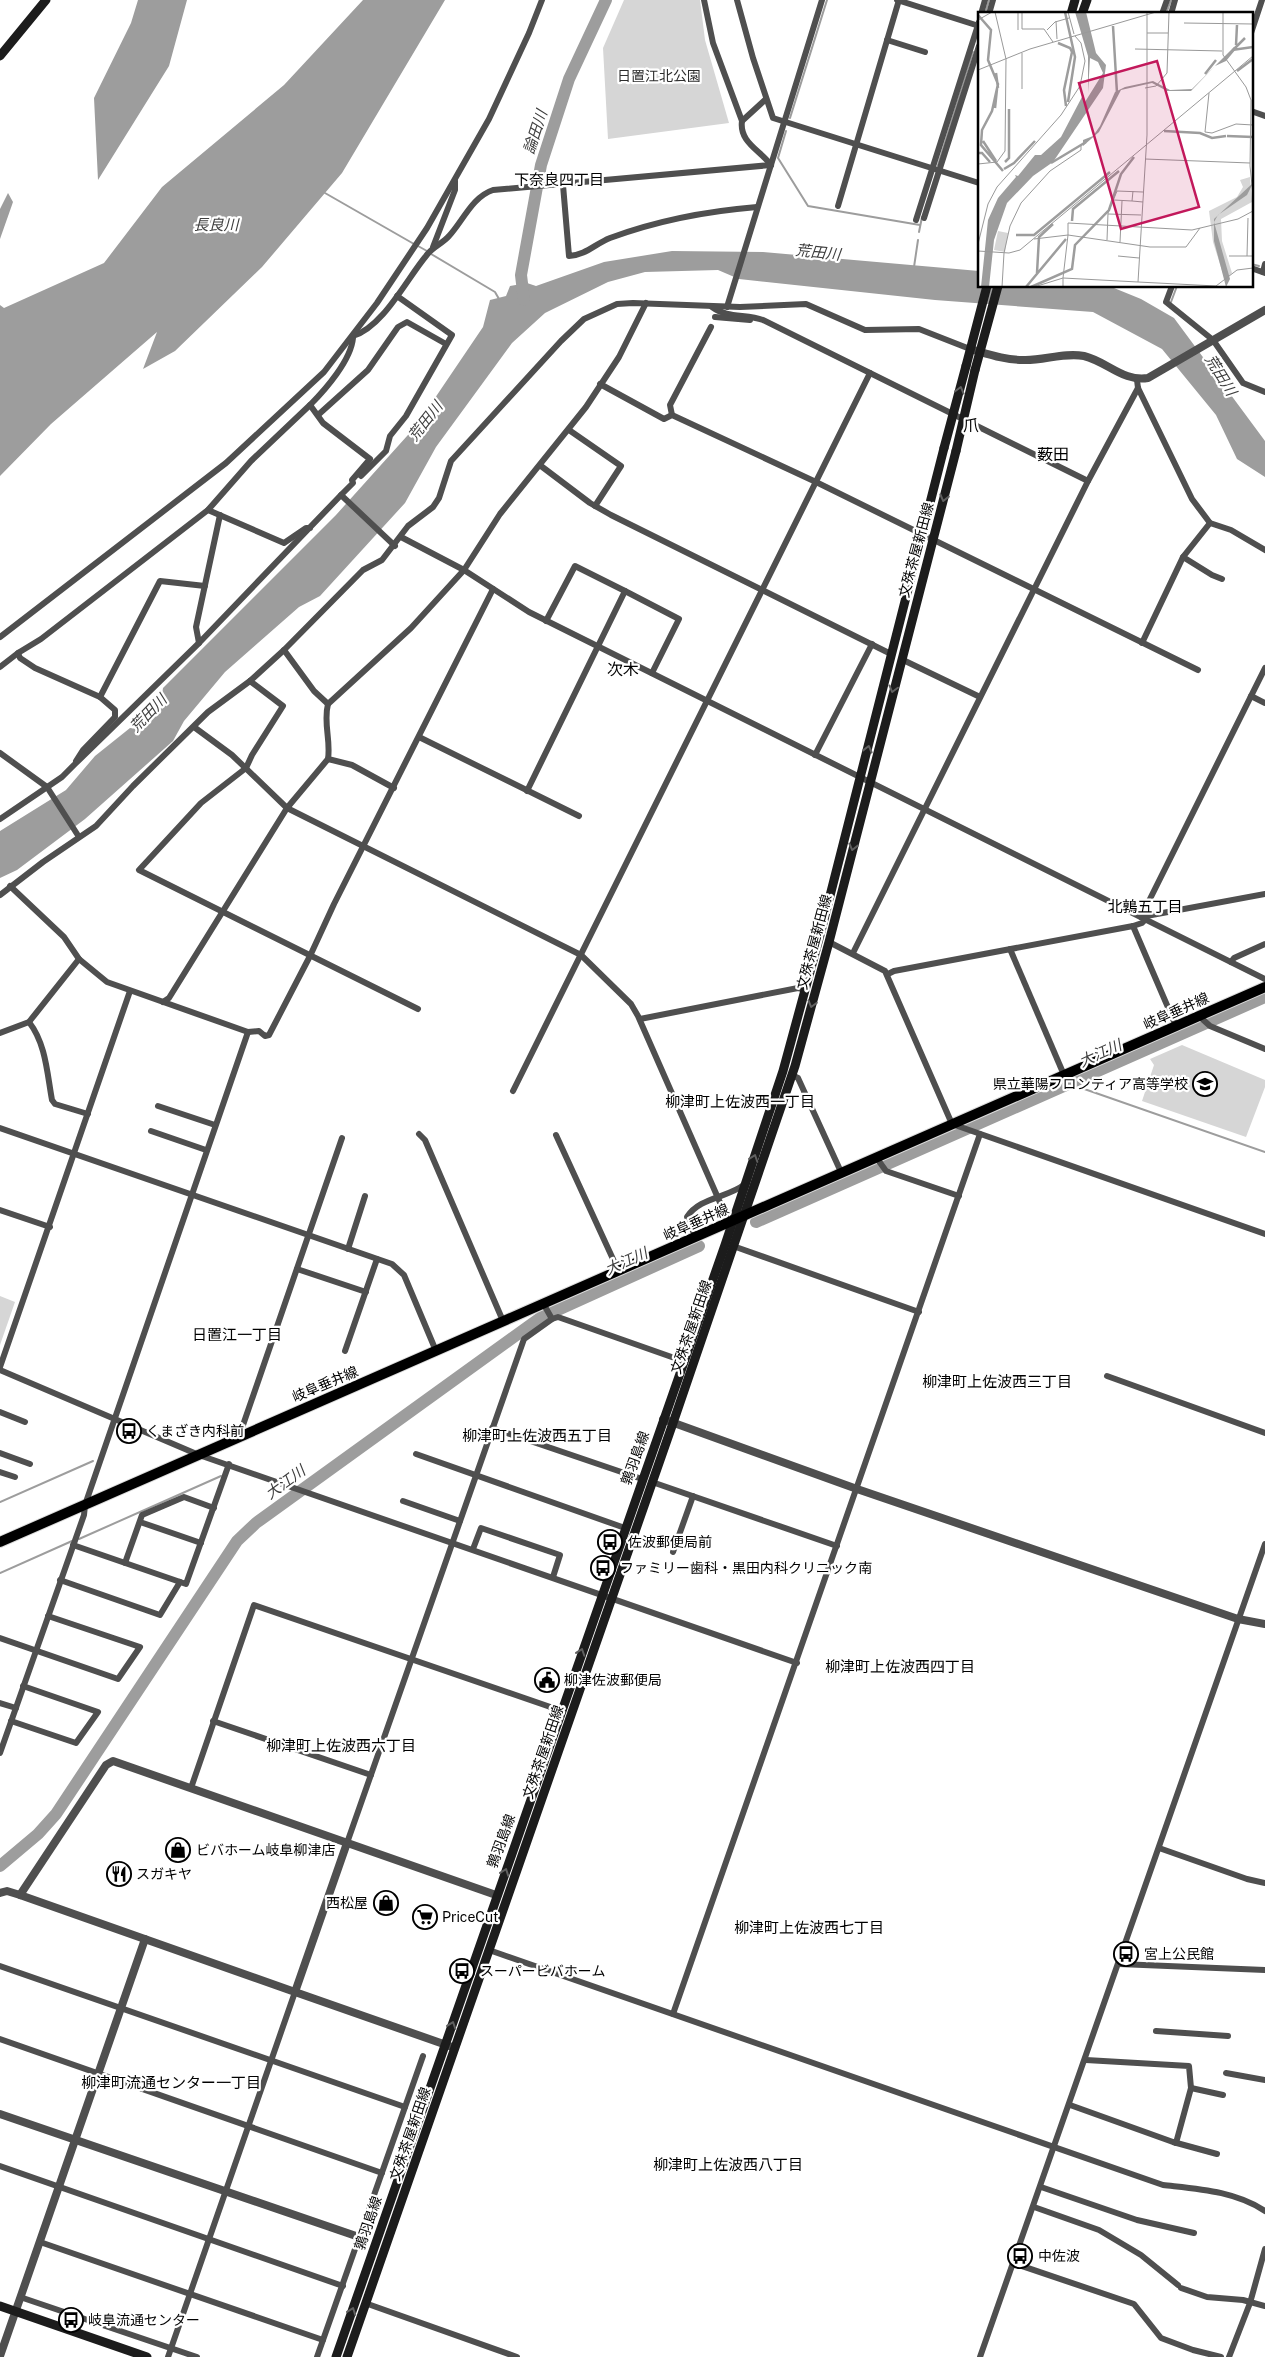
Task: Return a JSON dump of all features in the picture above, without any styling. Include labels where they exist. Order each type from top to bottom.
[{"type":"main road","points":[[0,56],[46,0]]},
{"type":"main road","name":"文殊茶屋新田線","points":[[347,2357],[673,1423],[792,1075],[829,942],[891,654],[986,288]]},
{"type":"main road","name":"文殊茶屋新田線","points":[[731,1222],[784,1072],[865,779],[901,659],[997,288]]},
{"type":"main road","name":"岐阜垂井線","points":[[0,1542],[503,1321],[545,1306],[618,1270],[696,1238],[841,1172],[877,1160],[1064,1075],[1176,1026],[1200,1018],[1265,987]]},
{"type":"main road","name":"鶉羽島線","points":[[336,2357],[731,1222]]},
{"type":"main road","points":[[0,2306],[147,2357]]},
{"type":"street","points":[[0,637],[226,463],[324,372],[353,336],[427,228],[488,119],[542,0]]},
{"type":"street","points":[[704,0],[713,43],[742,121],[741,130],[748,142],[771,165]]},
{"type":"street","points":[[737,0],[773,118],[978,183]]},
{"type":"street","points":[[727,307],[822,0]]},
{"type":"street","points":[[838,206],[854,145],[898,0],[978,25],[924,218]]},
{"type":"street","points":[[982,12],[986,0]]},
{"type":"street","points":[[1163,12],[1167,0]]},
{"type":"street","points":[[1252,30],[1262,0]]},
{"type":"street","points":[[887,40],[925,52]]},
{"type":"street","points":[[916,220],[936,170],[978,49]]},
{"type":"street","points":[[742,121],[766,99]]},
{"type":"street","points":[[1252,111],[1265,116]]},
{"type":"street","points":[[433,247],[448,238],[482,193],[771,165]]},
{"type":"street","points":[[353,336],[364,333],[397,296],[433,247],[455,190],[455,179]]},
{"type":"street","points":[[563,185],[569,256],[581,255],[609,238],[668,222],[727,209],[756,210]]},
{"type":"street","points":[[1252,268],[1264,272],[1265,264]]},
{"type":"street","points":[[1171,288],[1166,302],[1210,342],[1243,383],[1265,392]]},
{"type":"street","points":[[0,819],[48,789],[75,764],[200,643],[386,451],[390,436],[406,416],[452,335],[397,296]]},
{"type":"street","points":[[0,895],[78,836],[96,826],[133,786],[208,712],[250,681],[284,650],[346,585],[363,570],[382,560],[408,526],[433,507],[439,498],[451,461],[561,341],[584,319],[600,310],[618,304],[646,303],[712,307],[806,304],[865,330],[919,329],[970,350],[1003,359],[1024,361],[1082,356],[1098,360],[1127,378],[1137,380],[1148,378],[1265,310]]},
{"type":"street","points":[[163,1002],[169,998],[287,808],[328,759],[330,749],[325,714],[328,704],[411,628],[464,570],[500,514],[569,430],[619,357],[646,303]]},
{"type":"street","points":[[712,307],[721,313],[753,316],[763,320],[1088,481]]},
{"type":"street","points":[[715,317],[763,320]]},
{"type":"street","points":[[318,415],[368,370],[398,327],[407,322],[446,344]]},
{"type":"street","points":[[672,415],[670,405],[711,327]]},
{"type":"street","points":[[0,667],[41,639],[208,510],[251,461],[325,390],[352,348],[353,336]]},
{"type":"street","points":[[513,1091],[870,373]]},
{"type":"street","points":[[1137,380],[1138,388],[1192,499],[1210,523],[1231,530],[1265,550]]},
{"type":"street","points":[[600,384],[664,420],[672,415]]},
{"type":"street","points":[[853,953],[1088,481],[1138,388]]},
{"type":"street","points":[[310,405],[323,423],[344,441],[370,459],[352,480],[353,484]]},
{"type":"street","points":[[672,415],[816,482],[1198,670]]},
{"type":"street","points":[[569,430],[621,466],[595,506]]},
{"type":"street","points":[[541,466],[595,506],[891,654]]},
{"type":"street","points":[[343,496],[393,544]]},
{"type":"street","points":[[208,510],[284,543],[306,528],[312,527]]},
{"type":"street","points":[[200,643],[196,627],[220,515]]},
{"type":"street","points":[[1142,643],[1183,557],[1210,523]]},
{"type":"street","points":[[401,537],[464,570],[529,612],[1265,979]]},
{"type":"street","points":[[1183,557],[1212,575],[1222,578]]},
{"type":"street","points":[[546,620],[574,566],[679,618],[652,673]]},
{"type":"street","points":[[100,697],[160,581],[205,586]]},
{"type":"street","points":[[10,886],[64,936],[79,959],[107,982],[248,1032],[259,1031],[265,1036],[269,1035],[493,589]]},
{"type":"street","points":[[527,791],[625,592]]},
{"type":"street","points":[[816,755],[872,644]]},
{"type":"street","points":[[284,650],[314,692],[328,704]]},
{"type":"street","points":[[18,653],[20,658],[35,668],[100,697],[115,710],[115,717],[82,750],[75,764]]},
{"type":"street","points":[[901,659],[980,697]]},
{"type":"street","points":[[829,942],[884,971],[894,971],[1142,923],[1265,668]]},
{"type":"street","points":[[250,681],[283,706],[252,755],[246,768],[201,803],[139,870],[418,1009]]},
{"type":"street","points":[[1251,696],[1265,703]]},
{"type":"street","points":[[194,727],[232,755],[287,808],[581,955],[631,1004],[638,1016],[717,1197],[731,1222]]},
{"type":"street","points":[[419,737],[579,816]]},
{"type":"street","points":[[0,753],[48,789],[78,836]]},
{"type":"street","points":[[328,759],[352,765],[394,788]]},
{"type":"street","points":[[1144,918],[1265,894]]},
{"type":"street","points":[[1133,926],[1176,1026]]},
{"type":"street","points":[[1231,962],[1234,958],[1265,944]]},
{"type":"street","points":[[1010,949],[1064,1075]]},
{"type":"street","points":[[0,1033],[29,1022],[79,959]]},
{"type":"street","points":[[884,971],[957,1125],[1265,1234]]},
{"type":"street","points":[[638,1016],[798,988],[806,990]]},
{"type":"street","points":[[130,991],[0,1369],[200,1454],[797,1664]]},
{"type":"street","points":[[1200,1018],[1208,1025],[1265,1049]]},
{"type":"street","points":[[29,1022],[38,1032],[52,1100],[55,1104],[88,1114]]},
{"type":"street","points":[[0,1753],[84,1515],[85,1505],[248,1032]]},
{"type":"street","points":[[792,1075],[798,1078],[841,1172]]},
{"type":"street","points":[[158,1106],[215,1124]]},
{"type":"street","points":[[1,1126],[74,1154],[392,1264],[404,1275],[436,1351]]},
{"type":"street","points":[[150,1131],[206,1150]]},
{"type":"street","points":[[419,1134],[425,1139],[503,1321]]},
{"type":"street","points":[[673,2014],[797,1664],[980,1134]]},
{"type":"street","points":[[556,1135],[618,1270]]},
{"type":"street","points":[[242,1435],[242,1428],[342,1138]]},
{"type":"street","points":[[877,1160],[886,1171],[958,1196]]},
{"type":"street","points":[[696,1238],[687,1217],[696,1207],[738,1190],[746,1183]]},
{"type":"street","points":[[348,1249],[365,1196]]},
{"type":"street","points":[[0,1210],[50,1227]]},
{"type":"street","points":[[733,1246],[919,1312]]},
{"type":"street","points":[[345,1351],[377,1259]]},
{"type":"street","points":[[297,1268],[366,1292]]},
{"type":"street","points":[[545,1306],[551,1318]]},
{"type":"street","points":[[168,2357],[524,1339],[551,1318],[558,1317],[683,1361]]},
{"type":"street","points":[[1107,1376],[1265,1433]]},
{"type":"street","points":[[0,1412],[25,1422]]},
{"type":"street","points":[[663,1419],[857,1489],[1238,1619],[1265,1624]]},
{"type":"street","points":[[492,1428],[642,1479]]},
{"type":"street","points":[[0,1453],[30,1464]]},
{"type":"street","points":[[416,1454],[625,1528]]},
{"type":"street","points":[[73,1545],[186,1584],[229,1464]]},
{"type":"street","points":[[0,1472],[15,1477]]},
{"type":"street","points":[[652,1482],[837,1546]]},
{"type":"street","points":[[673,1552],[692,1496]]},
{"type":"street","points":[[125,1563],[142,1515],[184,1497],[214,1508]]},
{"type":"street","points":[[403,1501],[460,1521]]},
{"type":"street","points":[[140,1522],[201,1543]]},
{"type":"street","points":[[473,1549],[480,1528],[560,1555],[553,1577]]},
{"type":"street","points":[[980,2357],[1086,2060],[1238,1619],[1262,1564],[1265,1544]]},
{"type":"street","points":[[60,1580],[160,1615],[180,1582]]},
{"type":"street","points":[[191,1788],[254,1605],[562,1711]]},
{"type":"street","points":[[0,1638],[118,1679],[140,1647],[48,1616]]},
{"type":"street","points":[[12,1721],[76,1743],[98,1712],[24,1686]]},
{"type":"street","points":[[0,1703],[16,1708]]},
{"type":"street","points":[[213,1721],[371,1774]]},
{"type":"street","points":[[20,1895],[106,1765],[113,1761],[496,1895]]},
{"type":"street","points":[[1160,1848],[1247,1879],[1265,1883]]},
{"type":"street","points":[[0,1894],[7,1891],[20,1895],[455,2048]]},
{"type":"street","points":[[0,2356],[145,1939]]},
{"type":"street","points":[[489,1950],[1163,2186],[1211,2191],[1232,2196],[1254,2204],[1265,2211]]},
{"type":"street","points":[[1119,1964],[1265,1970]]},
{"type":"street","points":[[0,1966],[405,2107]]},
{"type":"street","points":[[1156,2031],[1228,2036]]},
{"type":"street","points":[[0,2039],[382,2172]]},
{"type":"street","points":[[317,2357],[423,2056]]},
{"type":"street","points":[[1086,2060],[1189,2066],[1191,2088],[1176,2143]]},
{"type":"street","points":[[1226,2073],[1265,2080]]},
{"type":"street","points":[[1191,2088],[1222,2095]]},
{"type":"street","points":[[1070,2105],[1176,2143],[1217,2154]]},
{"type":"street","points":[[0,2114],[359,2237]]},
{"type":"street","points":[[0,2166],[343,2286]]},
{"type":"street","points":[[1041,2187],[1137,2220],[1194,2233]]},
{"type":"street","points":[[1034,2207],[1099,2230],[1141,2255],[1179,2287],[1207,2297],[1265,2306]]},
{"type":"street","points":[[40,2242],[323,2340]]},
{"type":"street","points":[[1229,2357],[1250,2303],[1265,2252]]},
{"type":"street","points":[[1013,2264],[1134,2304],[1161,2338],[1193,2350],[1221,2357]]},
{"type":"street","points":[[20,2297],[197,2357]]},
{"type":"street","points":[[365,2303],[517,2357]]},
{"type":"green space","name":"日置江北公園","points":[[624,0],[700,0],[705,40],[729,123],[608,139],[603,48]]},
{"type":"green space","name":"県立華陽フロンティア高等学校","points":[[1182,1045],[1265,1080],[1265,1087],[1246,1137],[1142,1101],[1154,1065],[1150,1059]]},
{"type":"green space","points":[[0,1296],[15,1302],[0,1345]]},
{"type":"water","points":[[138,0],[187,0],[169,66],[98,180],[94,98],[131,23]]},
{"type":"water","name":"長良川","points":[[363,0],[445,0],[342,173],[262,267],[175,351],[143,369],[157,332],[51,424],[0,476],[0,305],[4,308],[104,263],[162,187],[284,85]]},
{"type":"water","points":[[8,193],[13,202],[0,239],[0,209]]},
{"type":"water","name":"荒田川","points":[[672,251],[763,252],[978,271],[978,288],[1114,288],[1141,299],[1174,318],[1265,441],[1265,477],[1237,459],[1216,415],[1162,349],[1093,312],[935,300],[739,279],[718,270],[645,272],[608,282],[545,313],[512,343],[436,447],[405,503],[320,596],[299,607],[225,672],[184,721],[173,741],[85,819],[17,870],[0,878],[0,831],[66,790],[95,756],[130,728],[137,729],[161,701],[163,688],[336,515],[416,426],[483,327],[490,300],[506,296],[510,286],[527,283],[536,286],[604,262]]},
{"type":"waterway","name":"論田川","points":[[524,300],[521,275],[541,165],[569,79],[606,0]]},
{"type":"waterway","points":[[790,118],[827,0]]},
{"type":"waterway","points":[[986,12],[989,0]]},
{"type":"waterway","points":[[1167,12],[1171,0]]},
{"type":"waterway","points":[[938,165],[973,52]]},
{"type":"waterway","points":[[786,131],[778,158],[808,206],[920,225]]},
{"type":"waterway","points":[[325,193],[414,244]]},
{"type":"waterway","points":[[919,232],[922,217]]},
{"type":"waterway","points":[[914,267],[918,240]]},
{"type":"waterway","points":[[418,246],[427,251]]},
{"type":"waterway","points":[[431,254],[495,292],[499,299]]},
{"type":"waterway","points":[[1252,264],[1259,266]]},
{"type":"waterway","points":[[1171,302],[1176,288]]},
{"type":"waterway","name":"大江川","points":[[756,1222],[1265,997]]},
{"type":"waterway","points":[[1070,1084],[1265,1152]]},
{"type":"waterway","name":"大江川","points":[[0,1866],[38,1834],[56,1814],[237,1541],[256,1523],[540,1318],[699,1246]]},
{"type":"waterway","points":[[0,1502],[93,1461]]},
{"type":"waterway","points":[[79,1539],[221,1476]]},
{"type":"waterway","points":[[0,1573],[72,1541]]},
{"type":"place","name":"県立華陽フロンティア高等学校","points":[[1205,1084]]},
{"type":"place","name":"くまざき内科前","points":[[129,1431]]},
{"type":"place","name":"佐波郵便局前","points":[[610,1542]]},
{"type":"place","name":"ファミリー歯科・黒田内科クリニック南","points":[[603,1568]]},
{"type":"place","name":"柳津佐波郵便局","points":[[547,1680]]},
{"type":"place","name":"ビバホーム岐阜柳津店","points":[[178,1850]]},
{"type":"place","name":"スガキヤ","points":[[119,1874]]},
{"type":"place","name":"西松屋","points":[[386,1903]]},
{"type":"place","name":"PriceCut","points":[[425,1917]]},
{"type":"place","name":"宮上公民館","points":[[1126,1954]]},
{"type":"place","name":"スーパービバホーム","points":[[462,1971]]},
{"type":"place","name":"中佐波","points":[[1020,2256]]},
{"type":"place","name":"岐阜流通センター","points":[[71,2320]]},
{"type":"district","name":"下奈良四丁目","points":[[559,179]]},
{"type":"district","name":"爪","points":[[971,425]]},
{"type":"district","name":"薮田","points":[[1053,454]]},
{"type":"district","name":"次木","points":[[623,669]]},
{"type":"district","name":"北鶉五丁目","points":[[1145,906]]},
{"type":"district","name":"柳津町上佐波西一丁目","points":[[740,1101]]},
{"type":"district","name":"日置江一丁目","points":[[237,1334]]},
{"type":"district","name":"柳津町上佐波西三丁目","points":[[997,1381]]},
{"type":"district","name":"柳津町上佐波西五丁目","points":[[537,1435]]},
{"type":"district","name":"柳津町上佐波西四丁目","points":[[900,1666]]},
{"type":"district","name":"柳津町上佐波西六丁目","points":[[341,1745]]},
{"type":"district","name":"柳津町上佐波西七丁目","points":[[809,1927]]},
{"type":"district","name":"柳津町流通センター一丁目","points":[[171,2082]]},
{"type":"district","name":"柳津町上佐波西八丁目","points":[[728,2164]]}]
